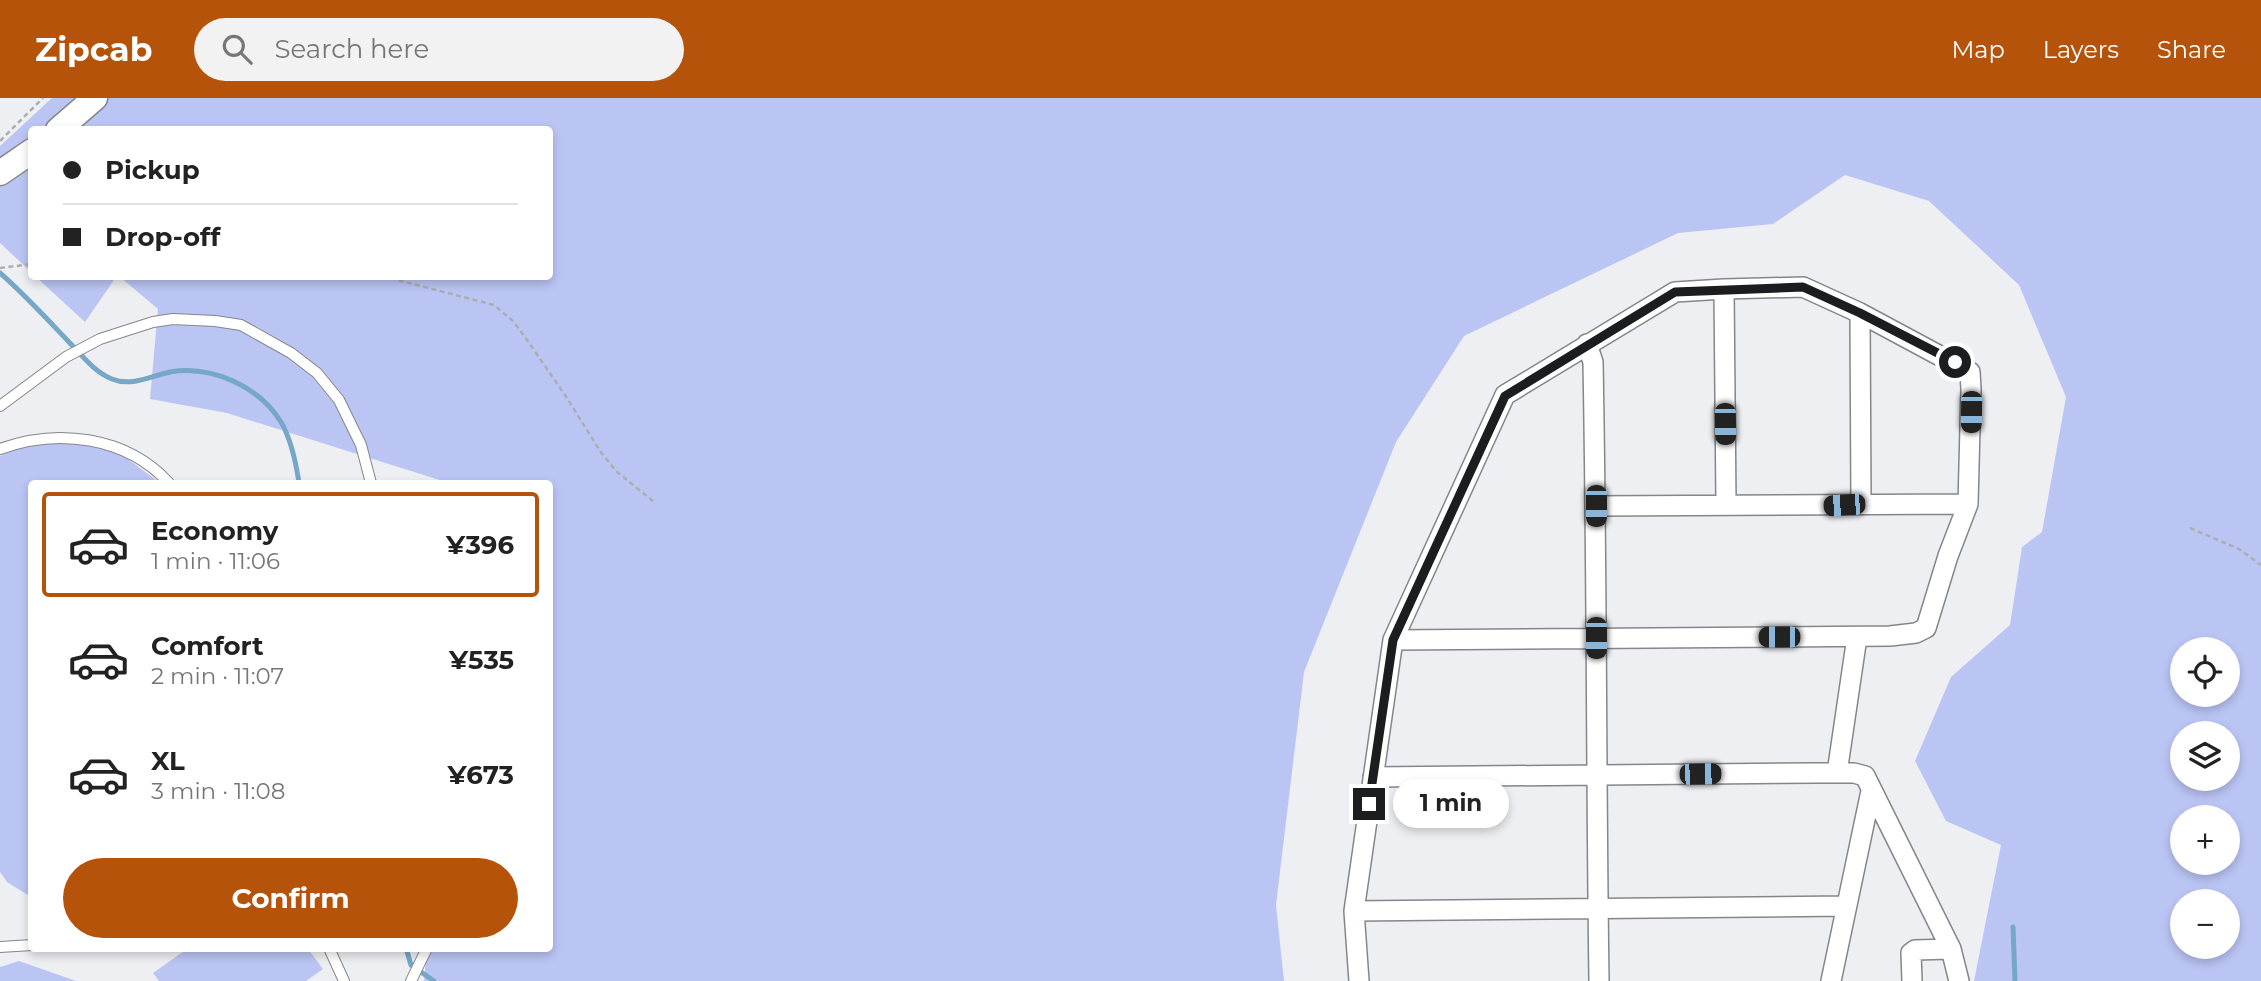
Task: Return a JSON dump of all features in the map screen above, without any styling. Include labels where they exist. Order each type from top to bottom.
[{"type":"street","points":[[63,126],[95,98]]},
{"type":"street","points":[[0,173],[28,153]]},
{"type":"street","points":[[1359,981],[1354,912],[1393,640],[1505,396],[1675,292],[1724,289],[1803,287],[1860,313],[1970,372],[1968,504],[1948,556],[1926,628],[1916,634],[1857,637],[1393,640]]},
{"type":"street","points":[[1724,289],[1726,505]]},
{"type":"street","points":[[1860,313],[1861,504]]},
{"type":"street","points":[[1587,344],[1593,362],[1596,506],[1599,981]]},
{"type":"street","points":[[1596,506],[1968,504]]},
{"type":"street","points":[[1837,773],[1857,637]]},
{"type":"street","points":[[1373,777],[1837,773],[1865,776],[1951,950],[1959,981]]},
{"type":"street","points":[[1831,981],[1871,792]]},
{"type":"street","points":[[1354,912],[1846,906]]},
{"type":"street","points":[[1912,981],[1912,953],[1916,950],[1951,950]]},
{"type":"lane","points":[[0,406],[66,357],[100,339],[153,322],[173,319],[241,325],[291,352],[317,373],[339,400],[361,445],[370,480]]},
{"type":"lane","points":[[0,449],[38,438],[82,439],[116,447],[134,456],[165,480]]},
{"type":"lane","points":[[0,947],[28,945]]},
{"type":"lane","points":[[332,952],[344,981]]},
{"type":"lane","points":[[411,981],[425,952]]},
{"type":"path","points":[[0,141],[43,98]]},
{"type":"path","points":[[0,268],[28,264]]},
{"type":"path","points":[[398,280],[495,305],[513,321],[525,337],[616,471],[654,502]]},
{"type":"path","points":[[2190,528],[2239,549],[2261,565]]},
{"type":"shaded area","points":[[52,98],[2261,98],[2261,981],[1974,981],[2001,845],[1946,821],[1915,761],[1951,677],[2010,625],[2022,547],[2042,532],[2066,397],[2019,285],[1929,201],[1845,175],[1773,224],[1678,233],[1464,336],[1396,442],[1304,672],[1276,905],[1284,981],[424,981],[427,952],[553,952],[553,480],[439,480],[227,413],[150,399],[158,309],[124,280],[553,280],[553,126],[28,126],[28,269],[0,243],[0,146]]},
{"type":"shaded area","points":[[39,280],[114,280],[85,322]]},
{"type":"shaded area","points":[[64,440],[121,454],[156,480],[28,480],[28,895],[7,882],[0,872],[0,456],[17,449]]},
{"type":"shaded area","points":[[183,952],[310,952],[323,969],[306,981],[159,981],[153,973]]},
{"type":"shaded area","points":[[19,961],[76,981],[0,981],[0,967]]},
{"type":"waterway","points":[[0,273],[88,363],[112,379],[126,382],[170,372],[202,372],[233,381],[260,398],[272,409],[288,436],[298,480]]},
{"type":"waterway","points":[[2013,927],[2015,981]]},
{"type":"waterway","points":[[407,952],[411,965],[434,981]]},
{"type":"route","points":[[1369,804],[1393,640],[1505,396],[1675,292],[1803,287],[1955,362]]}]
